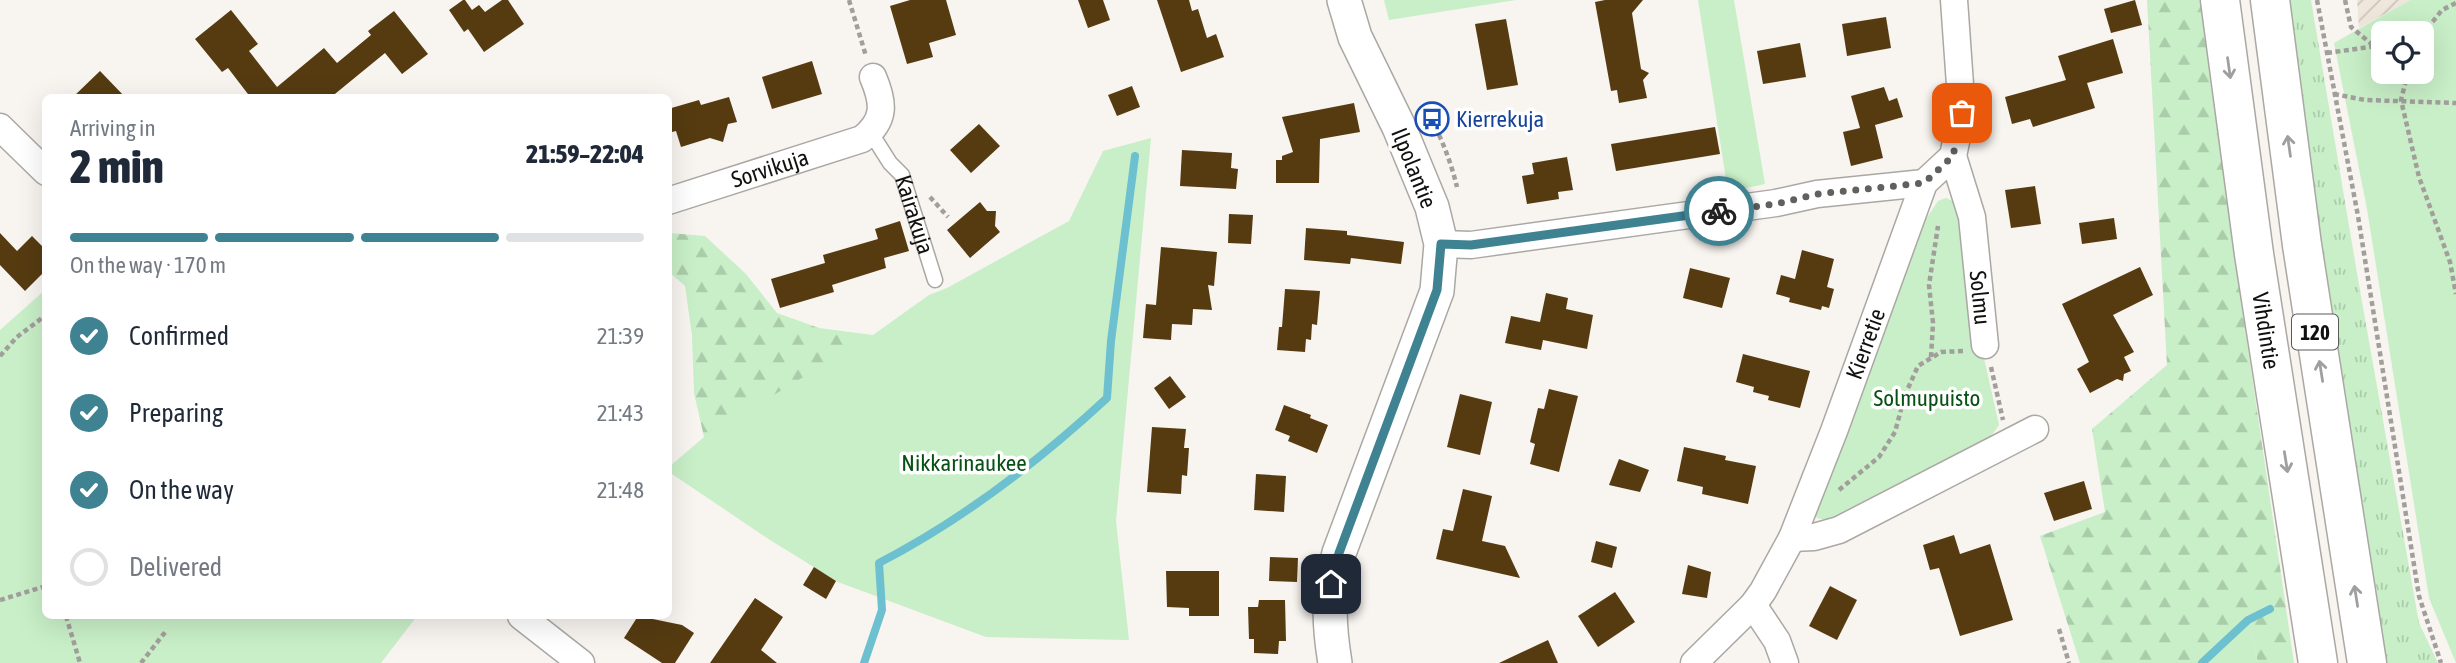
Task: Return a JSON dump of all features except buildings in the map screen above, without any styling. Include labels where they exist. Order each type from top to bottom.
[{"type":"main road","name":"Vihdintie","points":[[2220,0],[2259,281],[2318,663]]},
{"type":"main road","name":"120","points":[[2270,0],[2302,245],[2367,663]]},
{"type":"street","name":"Ilpolantie","points":[[1335,663],[1328,620],[1339,553],[1437,290],[1441,244],[1432,206],[1399,127],[1355,37],[1344,0]]},
{"type":"street","points":[[1953,156],[1962,113],[1954,0]]},
{"type":"street","points":[[871,133],[878,123],[881,111],[881,94],[873,77]]},
{"type":"street","points":[[0,127],[42,168]]},
{"type":"street","name":"Sorvikuja","points":[[672,200],[857,142],[871,133]]},
{"type":"street","name":"Kierretie","points":[[1694,663],[1753,605],[1803,537],[1848,395],[1924,183],[1953,156]]},
{"type":"street","name":"Solmu","points":[[1953,156],[1972,217],[1987,349]]},
{"type":"street","points":[[1441,244],[1471,245],[1776,204],[1817,194],[1924,183]]},
{"type":"street","points":[[1803,537],[1839,530],[2024,434]]},
{"type":"street","points":[[1753,605],[1777,641],[1785,663]]},
{"type":"street","points":[[526,619],[577,662]]},
{"type":"lane","name":"Kairakuja","points":[[871,133],[902,175],[934,280]]},
{"type":"path","points":[[849,0],[873,77]]},
{"type":"path","points":[[2317,0],[2361,229],[2419,596],[2441,663]]},
{"type":"path","points":[[2345,0],[2351,27],[2371,44]]},
{"type":"path","points":[[2433,21],[2442,10],[2456,3]]},
{"type":"path","points":[[2327,52],[2371,46]]},
{"type":"path","points":[[2406,84],[2401,100],[2419,177],[2450,262],[2456,294]]},
{"type":"path","points":[[2334,94],[2365,100],[2456,103]]},
{"type":"path","points":[[1931,358],[1933,323],[1929,285],[1939,222]]},
{"type":"path","points":[[0,356],[42,318]]},
{"type":"path","points":[[1803,537],[1840,488],[1879,457],[1895,432],[1905,395],[1918,366],[1941,352],[1987,349]]},
{"type":"path","name":"Solmu","points":[[1987,349],[2001,415],[2024,434]]},
{"type":"path","points":[[0,600],[42,587]]},
{"type":"path","points":[[67,619],[80,663]]},
{"type":"path","points":[[2059,629],[2069,663]]},
{"type":"path","points":[[141,663],[166,631]]},
{"type":"shaded area","points":[[2357,0],[2410,0],[2371,21],[2359,28]]},
{"type":"green space","points":[[1384,0],[1516,0],[1389,20]]},
{"type":"green space","points":[[1698,0],[1734,0],[1765,184],[1728,192]]},
{"type":"green space","points":[[2147,0],[2201,0],[2294,663],[2258,663],[2248,617],[2198,663],[2080,663],[2040,536],[2105,512],[2092,429],[2167,365]]},
{"type":"green space","points":[[2286,0],[2311,0],[2419,623],[2438,663],[2387,663],[2336,355]]},
{"type":"green space","points":[[2410,0],[2456,0],[2456,663],[2429,598],[2367,209],[2334,43],[2371,22],[2371,84],[2434,84],[2434,21],[2373,21]]},
{"type":"green space","name":"Nikkarinaukee","points":[[1151,138],[1116,521],[1129,640],[986,637],[838,582],[672,474],[672,464],[704,437],[873,335],[929,295],[947,288],[1069,221],[1103,151]]},
{"type":"green space","name":"Solmupuisto","points":[[1946,198],[1953,201],[1957,210],[1974,348],[1982,349],[1999,425],[1989,439],[1826,520],[1817,518],[1814,513],[1924,222],[1938,201]]},
{"type":"green space","points":[[672,233],[705,236],[746,274],[777,313],[819,328],[873,335],[781,508],[704,437],[694,393],[692,335],[685,286],[672,275]]},
{"type":"green space","points":[[42,293],[42,619],[415,619],[381,663],[0,663],[0,330]]},
{"type":"green space","points":[[2248,616],[2258,663],[2198,663]]},
{"type":"waterway","points":[[864,663],[882,610],[879,563],[969,509],[1054,445],[1107,398],[1111,341],[1135,156]]},
{"type":"waterway","points":[[2202,663],[2248,620],[2270,609]]},
{"type":"way so far","points":[[1719,211],[1776,204],[1817,194],[1924,183],[1953,156],[1962,113]]},
{"type":"place","name":"Kierrekuja","points":[[1432,119]]},
{"type":"route","points":[[1331,584],[1339,553],[1437,290],[1441,244],[1471,245],[1719,211]]}]
